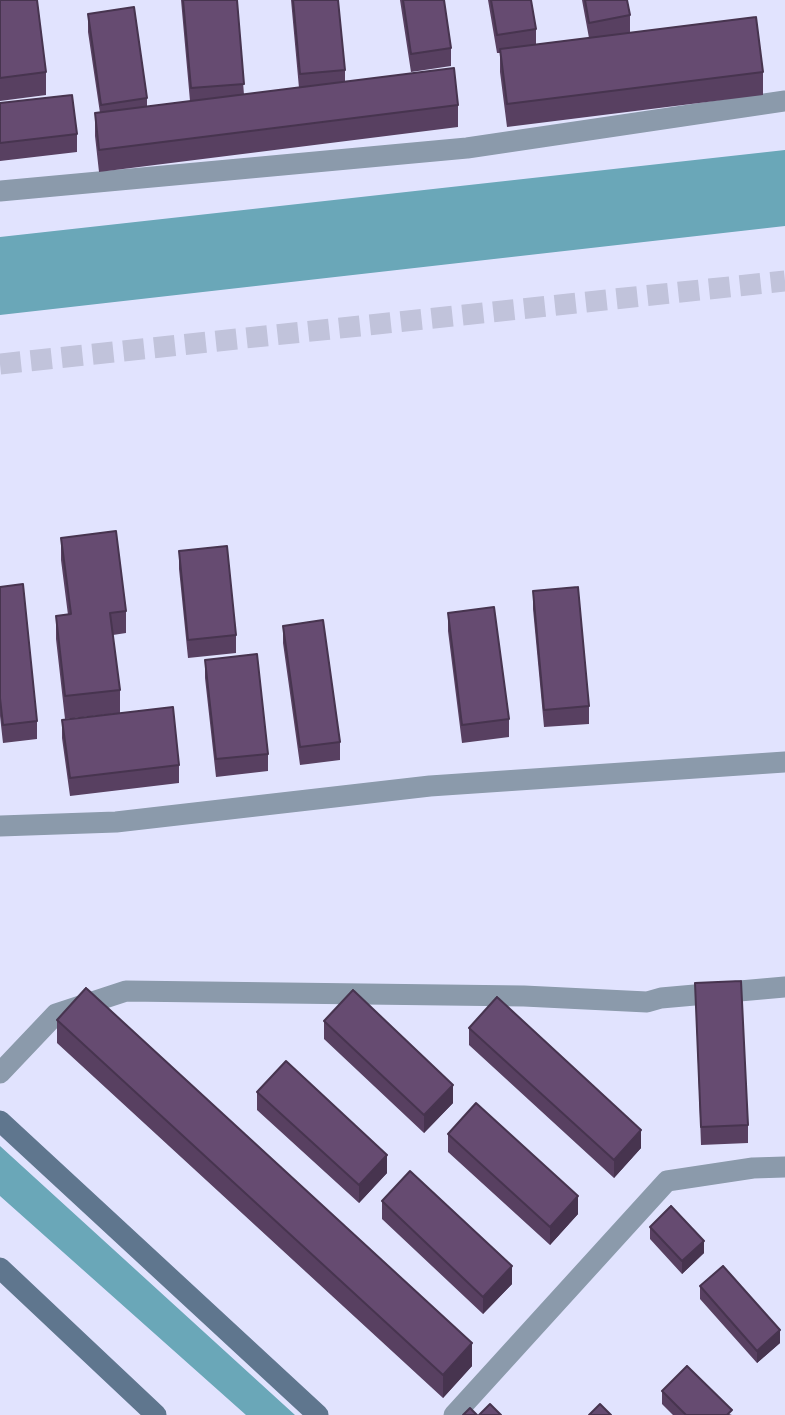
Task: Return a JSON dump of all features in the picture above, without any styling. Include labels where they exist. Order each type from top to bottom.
[{"type":"main road","points":[[0,1121],[318,1415]]},
{"type":"main road","points":[[0,1268],[156,1415]]},
{"type":"street","points":[[0,191],[467,148],[785,101]]},
{"type":"street","points":[[0,826],[116,822],[430,786],[785,762]]},
{"type":"street","points":[[0,1073],[56,1014],[126,991],[524,996],[647,1002],[661,998],[785,987]]},
{"type":"street","points":[[454,1415],[667,1181],[752,1168],[785,1167]]},
{"type":"shaded area","points":[[785,150],[785,226],[0,315],[0,237]]},
{"type":"shaded area","points":[[0,1146],[295,1415],[246,1415],[0,1196]]},
{"type":"building","points":[[0,0],[37,0],[46,72],[0,78]]},
{"type":"building","points":[[183,0],[237,0],[244,84],[191,88]]},
{"type":"building","points":[[293,0],[338,0],[345,70],[300,74]]},
{"type":"building","points":[[403,0],[444,0],[451,48],[411,54]]},
{"type":"building","points":[[491,0],[531,0],[536,29],[497,35]]},
{"type":"building","points":[[585,0],[627,0],[630,15],[589,23]]},
{"type":"building","points":[[134,7],[147,98],[101,105],[88,14]]},
{"type":"building","points":[[756,17],[763,72],[507,104],[500,49]]},
{"type":"building","points":[[454,68],[458,105],[99,150],[95,113]]},
{"type":"building","points":[[72,95],[77,134],[0,143],[0,103]]},
{"type":"building","points":[[116,531],[126,611],[110,613],[120,690],[65,696],[56,616],[71,614],[61,538]]},
{"type":"building","points":[[227,546],[236,635],[188,640],[179,551]]},
{"type":"building","points":[[23,584],[37,721],[3,725],[0,698],[0,587]]},
{"type":"building","points":[[578,587],[589,706],[544,710],[533,591]]},
{"type":"building","points":[[494,607],[509,719],[462,725],[448,613]]},
{"type":"building","points":[[323,620],[340,742],[300,747],[283,626]]},
{"type":"building","points":[[257,654],[268,754],[216,759],[205,660]]},
{"type":"building","points":[[173,707],[179,765],[70,778],[62,720]]},
{"type":"building","points":[[741,981],[748,1125],[701,1127],[695,983]]},
{"type":"building","points":[[86,988],[472,1343],[443,1375],[57,1020]]},
{"type":"building","points":[[353,990],[453,1085],[424,1115],[324,1021]]},
{"type":"building","points":[[497,997],[641,1130],[614,1160],[469,1028]]},
{"type":"building","points":[[286,1061],[387,1155],[359,1185],[257,1092]]},
{"type":"building","points":[[476,1103],[578,1196],[550,1227],[448,1134]]},
{"type":"building","points":[[410,1171],[512,1266],[483,1297],[382,1201]]},
{"type":"building","points":[[671,1206],[704,1241],[682,1261],[650,1227]]},
{"type":"building","points":[[723,1266],[780,1330],[757,1351],[700,1286]]},
{"type":"building","points":[[687,1366],[732,1410],[727,1415],[686,1415],[662,1391]]},
{"type":"building","points":[[490,1404],[501,1415],[479,1415]]},
{"type":"building","points":[[600,1404],[611,1415],[589,1415]]},
{"type":"building","points":[[470,1408],[477,1415],[463,1415]]},
{"type":"tunnel","points":[[0,364],[785,281]]}]
